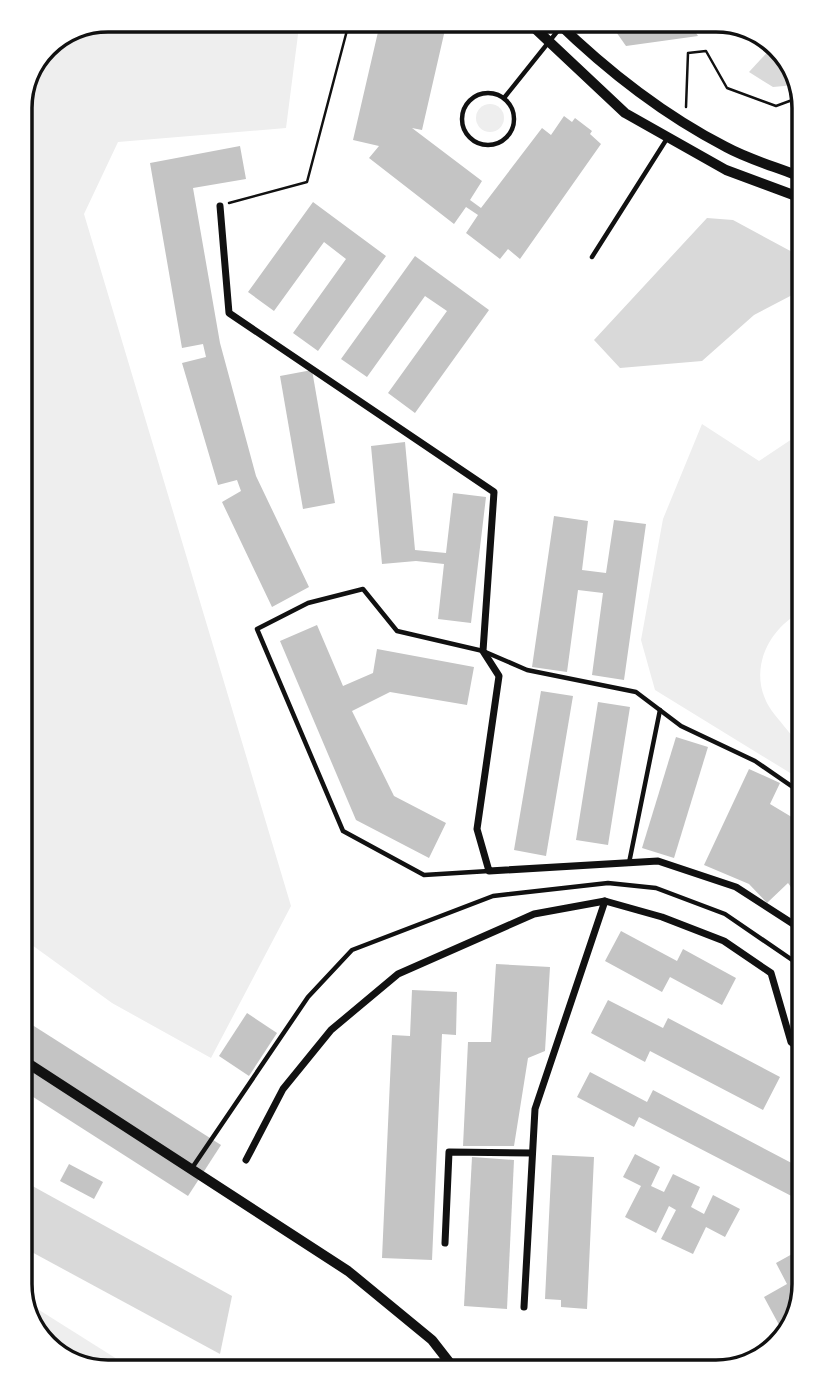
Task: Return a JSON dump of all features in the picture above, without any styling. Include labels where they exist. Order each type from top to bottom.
[{"type":"street","points":[[538,32],[625,113],[726,170],[792,195]]},
{"type":"street","points":[[568,32],[633,90],[685,124],[728,149],[792,173]]},
{"type":"street","points":[[220,206],[229,313],[495,492],[483,650],[499,676],[477,829],[489,871],[658,861],[736,887],[792,923]]},
{"type":"street","points":[[246,1160],[283,1089],[323,1040],[398,974],[534,915],[605,901],[662,917],[724,941],[771,973],[792,1043]]},
{"type":"street","points":[[524,1307],[535,1109],[605,901]]},
{"type":"street","points":[[32,1066],[348,1271],[432,1340],[447,1360]]},
{"type":"street","points":[[445,1243],[449,1152],[533,1153]]},
{"type":"lane","points":[[504,98],[549,42],[554,32]]},
{"type":"lane","points":[[483,93],[504,98],[514,116],[511,132],[499,144],[482,145],[475,142],[463,128],[462,119],[468,102],[483,93]]},
{"type":"lane","points":[[592,257],[668,137]]},
{"type":"lane","points":[[489,871],[424,875],[342,831],[257,629],[308,603],[363,589],[397,631],[483,650],[527,670],[636,692],[681,726],[755,761],[792,786]]},
{"type":"lane","points":[[629,863],[660,710]]},
{"type":"lane","points":[[191,1168],[307,997],[352,950],[493,896],[608,883],[656,888],[725,914],[792,960]]},
{"type":"path","points":[[220,206],[306,182],[346,32]]},
{"type":"path","points":[[685,124],[688,53],[706,51],[727,88],[776,106],[791,100]]},
{"type":"shaded area","points":[[298,32],[286,128],[118,142],[84,214],[291,906],[211,1058],[112,1003],[32,945],[34,88],[44,65],[54,54],[78,37],[93,33]]},
{"type":"shaded area","points":[[768,52],[779,65],[788,86],[773,87],[749,72]]},
{"type":"shaded area","points":[[490,104],[500,108],[504,118],[500,128],[490,132],[480,128],[476,118],[480,108]]},
{"type":"shaded area","points":[[707,218],[733,220],[792,252],[792,295],[754,315],[702,361],[620,368],[594,340]]},
{"type":"shaded area","points":[[702,424],[759,461],[792,439],[792,617],[771,639],[765,651],[760,675],[766,701],[792,737],[792,774],[655,690],[641,640],[663,519]]},
{"type":"shaded area","points":[[32,1186],[232,1296],[220,1354],[32,1252]]},
{"type":"shaded area","points":[[36,1308],[117,1359],[93,1358],[65,1347],[44,1326]]},
{"type":"building","points":[[378,32],[444,32],[422,130],[412,128],[482,181],[470,200],[481,208],[542,128],[551,135],[564,116],[572,122],[575,118],[592,131],[590,134],[601,144],[520,259],[508,249],[500,259],[466,233],[478,215],[466,207],[454,224],[369,158],[379,146],[353,140]]},
{"type":"building","points":[[616,32],[695,32],[698,36],[626,46]]},
{"type":"building","points":[[240,146],[246,179],[193,188],[220,343],[256,476],[309,587],[272,607],[222,502],[241,491],[237,480],[218,485],[182,363],[206,357],[203,344],[182,348],[150,163]]},
{"type":"building","points":[[313,202],[386,256],[318,351],[293,333],[346,259],[324,242],[274,311],[248,292]]},
{"type":"building","points":[[415,256],[489,310],[415,413],[388,393],[447,311],[425,296],[367,377],[341,359]]},
{"type":"building","points":[[312,370],[335,503],[303,509],[280,376]]},
{"type":"building","points":[[405,442],[415,550],[446,553],[453,493],[486,497],[471,623],[438,619],[444,564],[416,561],[382,564],[371,446]]},
{"type":"building","points":[[554,516],[588,521],[582,570],[606,573],[614,520],[646,524],[624,680],[592,675],[603,593],[578,590],[567,672],[532,667]]},
{"type":"building","points":[[317,625],[343,686],[373,673],[377,649],[474,667],[467,705],[390,692],[352,711],[394,796],[446,823],[429,858],[356,820],[280,641]]},
{"type":"building","points":[[541,691],[573,696],[546,856],[514,850]]},
{"type":"building","points":[[598,702],[630,707],[608,845],[576,840]]},
{"type":"building","points":[[676,737],[708,747],[674,858],[642,848]]},
{"type":"building","points":[[749,769],[780,783],[770,804],[792,817],[792,889],[788,883],[767,903],[749,884],[704,865]]},
{"type":"building","points":[[621,931],[677,961],[683,949],[736,978],[722,1005],[670,977],[662,992],[605,961]]},
{"type":"building","points":[[496,964],[550,967],[545,1051],[528,1058],[514,1146],[463,1146],[468,1042],[491,1042]]},
{"type":"building","points":[[412,990],[457,992],[456,1035],[442,1034],[432,1260],[382,1258],[392,1035],[410,1036]]},
{"type":"building","points":[[608,1000],[663,1028],[668,1018],[780,1077],[763,1110],[650,1051],[645,1062],[591,1033]]},
{"type":"building","points":[[247,1013],[277,1033],[249,1076],[219,1056]]},
{"type":"building","points":[[32,1025],[221,1145],[188,1196],[32,1096]]},
{"type":"building","points":[[590,1072],[647,1102],[653,1090],[792,1163],[792,1196],[639,1117],[634,1127],[577,1097]]},
{"type":"building","points":[[635,1154],[660,1167],[651,1186],[664,1192],[673,1174],[700,1187],[691,1207],[704,1214],[713,1195],[740,1209],[725,1237],[706,1227],[693,1254],[661,1239],[676,1210],[669,1206],[656,1233],[625,1217],[641,1186],[623,1177]]},
{"type":"building","points":[[552,1155],[594,1157],[587,1309],[561,1307],[561,1300],[545,1299]]},
{"type":"building","points":[[472,1157],[514,1160],[507,1309],[464,1306]]},
{"type":"building","points":[[69,1164],[103,1182],[94,1199],[60,1181]]},
{"type":"building","points":[[792,1254],[791,1293],[779,1325],[764,1297],[787,1284],[776,1263]]}]
